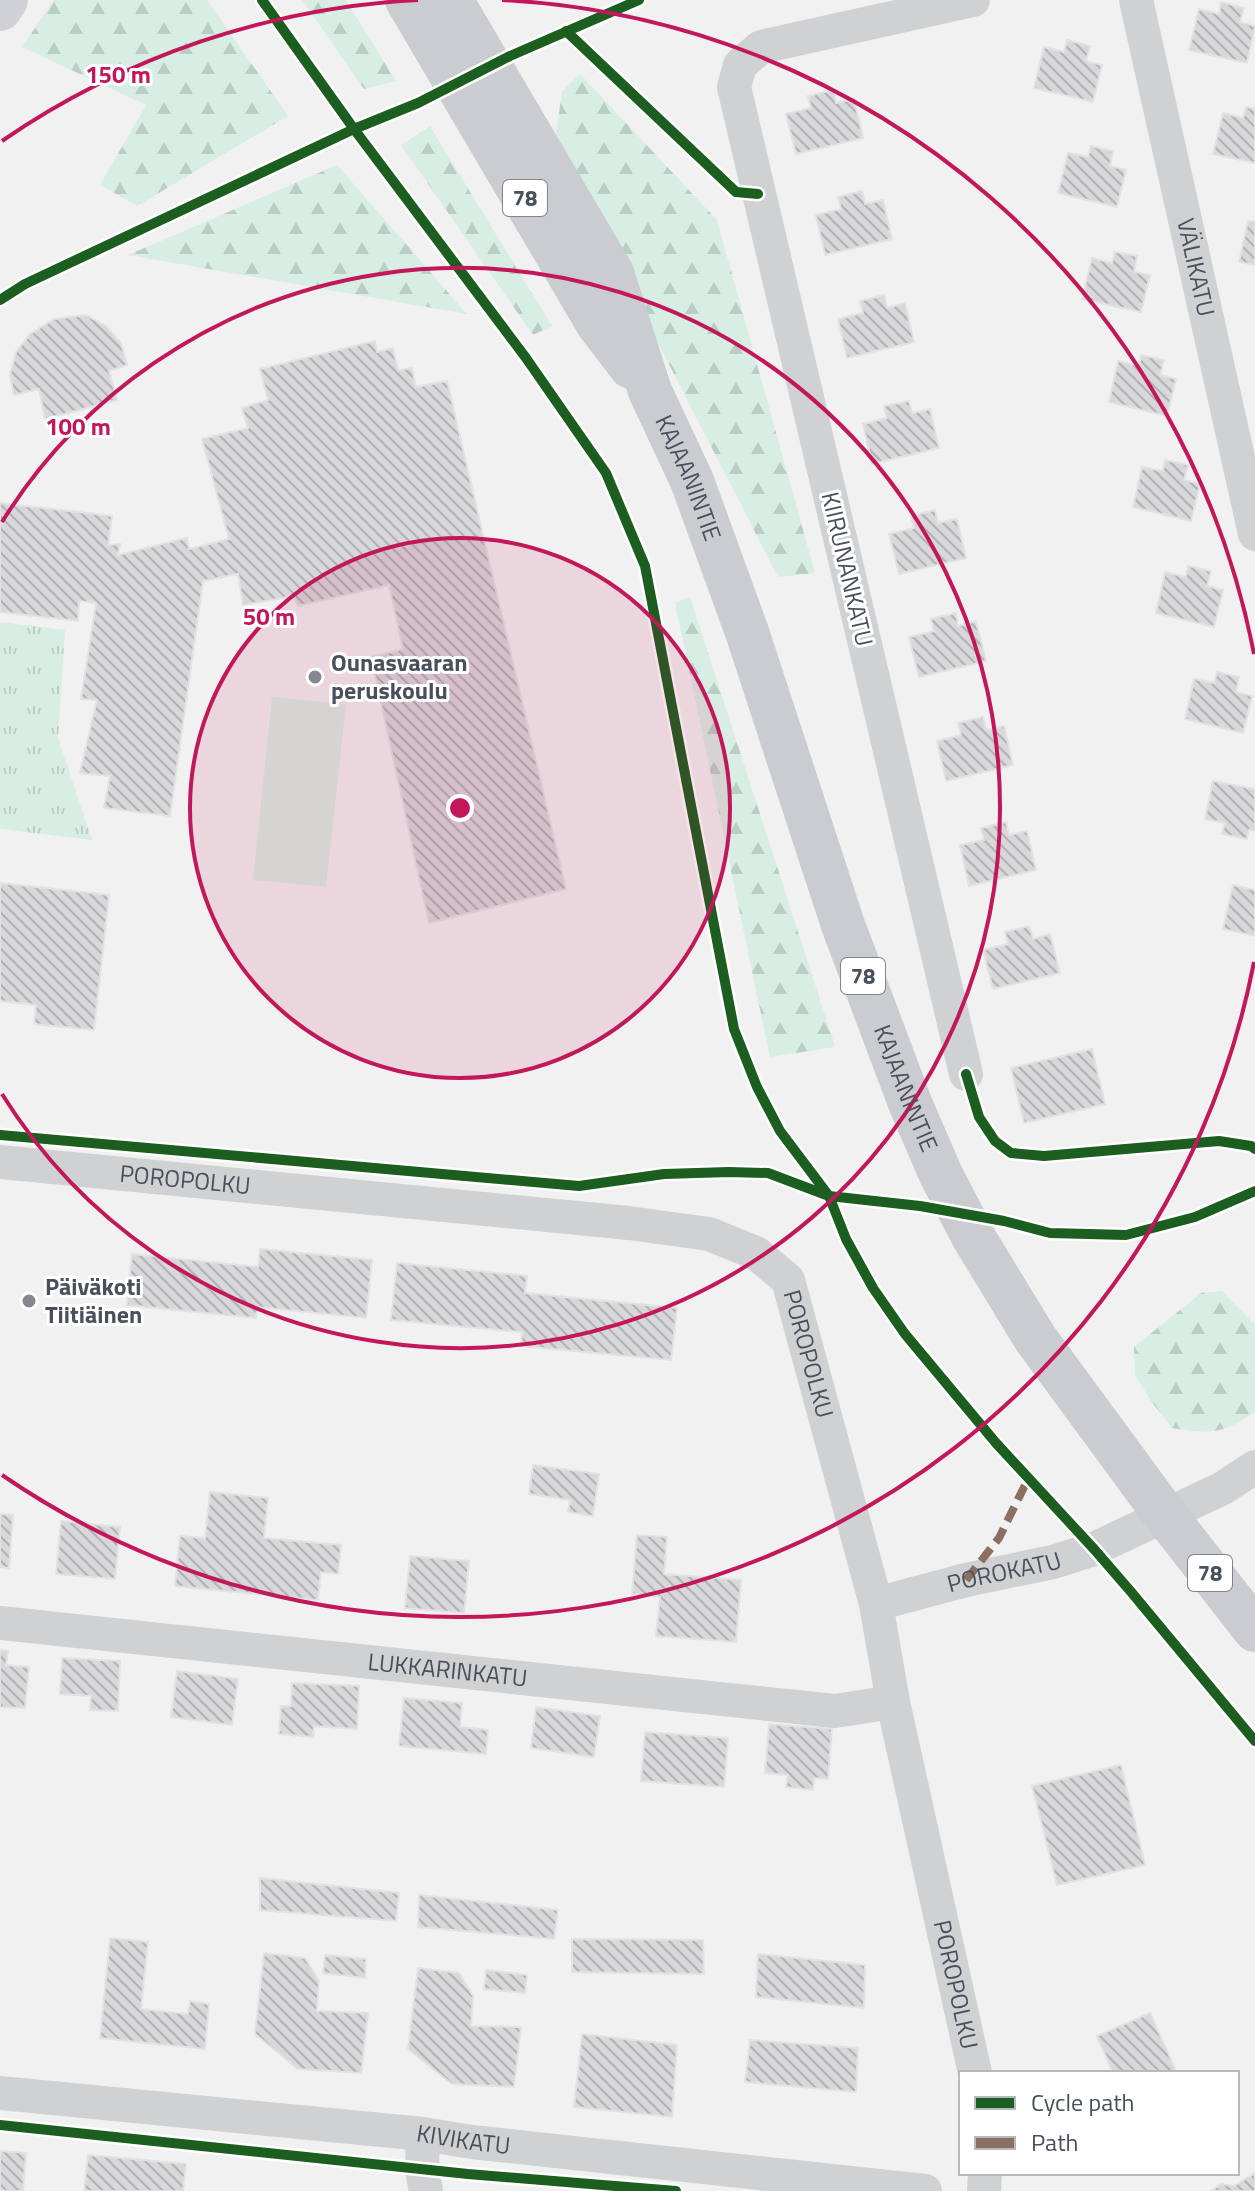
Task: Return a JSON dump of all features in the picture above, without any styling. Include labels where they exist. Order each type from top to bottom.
[{"type":"main road","name":"KAJAANINTIE","points":[[407,0],[598,324],[650,391]]},
{"type":"main road","name":"KAJAANINTIE","points":[[451,0],[612,273],[650,391],[692,481],[747,632],[843,925],[910,1103],[941,1175],[974,1238],[1035,1338],[1165,1515],[1255,1630]]},
{"type":"street","points":[[0,9],[6,0]]},
{"type":"street","name":"KIIRUNANKATU","points":[[966,1074],[734,87],[740,65],[761,47],[973,0]]},
{"type":"street","name":"VÄLIKATU","points":[[1136,0],[1255,534]]},
{"type":"street","name":"POROPOLKU","points":[[0,1162],[629,1223],[709,1234],[756,1253],[788,1280],[876,1604],[893,1702],[975,2071]]},
{"type":"street","name":"POROKATU","points":[[876,1604],[966,1580],[1053,1562],[1094,1549],[1223,1488],[1255,1467]]},
{"type":"street","name":"LUKKARINKATU","points":[[0,1623],[835,1711],[893,1702]]},
{"type":"street","name":"KIVIKATU","points":[[0,2093],[423,2134],[472,2142],[925,2191]]},
{"type":"street","points":[[423,2134],[422,2170],[426,2191]]},
{"type":"green space","points":[[54,0],[207,0],[288,116],[137,206],[100,185],[146,105],[22,47]]},
{"type":"green space","points":[[302,0],[346,0],[396,81],[364,89]]},
{"type":"green space","points":[[580,74],[717,220],[815,573],[778,577],[555,142],[562,91]]},
{"type":"green space","points":[[430,126],[552,326],[533,335],[401,145]]},
{"type":"green space","points":[[337,165],[467,314],[128,255]]},
{"type":"green space","points":[[690,597],[835,1047],[770,1057],[675,603]]},
{"type":"green space","points":[[0,622],[65,630],[58,738],[92,840],[0,829]]},
{"type":"green space","points":[[272,697],[346,704],[326,887],[253,880]]},
{"type":"green space","points":[[1222,1291],[1255,1325],[1255,1412],[1215,1431],[1172,1428],[1135,1375],[1134,1347],[1201,1293]]},
{"type":"building","points":[[1221,2],[1244,8],[1240,22],[1255,26],[1247,63],[1189,50],[1199,9],[1219,14]]},
{"type":"building","points":[[1067,40],[1090,46],[1086,61],[1102,65],[1093,102],[1034,88],[1044,47],[1064,52]]},
{"type":"building","points":[[833,90],[836,103],[854,99],[863,138],[796,154],[786,114],[811,108],[808,96]]},
{"type":"building","points":[[1246,107],[1255,109],[1255,163],[1213,154],[1223,113],[1243,118]]},
{"type":"building","points":[[1091,146],[1113,151],[1110,166],[1126,170],[1117,207],[1058,193],[1068,153],[1088,157]]},
{"type":"building","points":[[862,191],[865,204],[883,200],[892,239],[825,255],[816,215],[841,209],[838,197]]},
{"type":"building","points":[[1248,221],[1255,222],[1255,265],[1239,262]]},
{"type":"building","points":[[1115,252],[1137,256],[1134,272],[1150,275],[1141,312],[1082,299],[1092,258],[1112,263]]},
{"type":"building","points":[[884,295],[887,308],[905,303],[914,342],[847,358],[838,319],[863,313],[860,301]]},
{"type":"building","points":[[86,315],[106,326],[121,343],[127,365],[109,371],[117,400],[45,419],[39,389],[14,395],[10,375],[16,352],[30,334],[54,319]]},
{"type":"building","points":[[375,341],[377,352],[393,348],[398,370],[412,368],[416,387],[447,381],[566,889],[429,923],[371,657],[403,649],[389,585],[298,606],[294,596],[243,605],[238,574],[203,581],[170,816],[104,808],[110,776],[80,773],[97,700],[81,699],[96,603],[79,601],[78,621],[0,612],[0,503],[112,516],[108,545],[120,544],[118,555],[187,538],[189,549],[229,539],[202,439],[248,428],[242,408],[268,400],[260,369]]},
{"type":"building","points":[[1141,355],[1164,360],[1160,375],[1176,379],[1167,416],[1109,402],[1118,361],[1139,366]]},
{"type":"building","points":[[909,401],[912,413],[930,409],[939,448],[872,464],[863,424],[887,418],[884,406]]},
{"type":"building","points":[[1165,460],[1188,465],[1184,480],[1200,484],[1191,521],[1133,507],[1142,467],[1163,471]]},
{"type":"building","points":[[935,510],[938,523],[957,519],[966,558],[899,574],[889,534],[914,528],[911,516]]},
{"type":"building","points":[[1188,566],[1211,571],[1207,586],[1223,590],[1214,627],[1156,613],[1165,572],[1186,577]]},
{"type":"building","points":[[956,613],[958,626],[976,621],[986,661],[919,677],[909,637],[934,631],[931,619]]},
{"type":"building","points":[[1217,672],[1239,677],[1236,692],[1252,696],[1243,733],[1185,719],[1194,679],[1214,683]]},
{"type":"building","points":[[983,717],[986,730],[1004,726],[1013,765],[946,781],[937,741],[961,735],[958,723]]},
{"type":"building","points":[[1213,781],[1255,789],[1255,831],[1249,830],[1247,839],[1222,834],[1225,823],[1205,819]]},
{"type":"building","points":[[1006,822],[1009,835],[1027,831],[1036,870],[969,886],[960,845],[984,840],[981,828]]},
{"type":"building","points":[[0,883],[109,895],[94,1030],[34,1024],[36,1005],[0,1001]]},
{"type":"building","points":[[1233,885],[1255,890],[1255,936],[1223,929]]},
{"type":"building","points":[[1029,926],[1033,939],[1050,934],[1060,973],[993,989],[983,950],[1008,944],[1005,932]]},
{"type":"building","points":[[1092,1049],[1105,1104],[1024,1123],[1011,1068]]},
{"type":"building","points":[[260,1249],[372,1260],[366,1318],[257,1307],[256,1318],[127,1305],[132,1254],[258,1267]]},
{"type":"building","points":[[397,1263],[527,1276],[525,1293],[677,1308],[671,1360],[521,1346],[522,1332],[391,1320]]},
{"type":"building","points":[[533,1465],[599,1474],[593,1516],[568,1512],[570,1500],[529,1494]]},
{"type":"building","points":[[210,1492],[268,1498],[264,1538],[341,1545],[338,1574],[321,1572],[318,1600],[175,1586],[180,1536],[205,1538]]},
{"type":"building","points":[[0,1514],[13,1515],[9,1568],[0,1567]]},
{"type":"building","points":[[61,1521],[120,1527],[115,1579],[56,1574]]},
{"type":"building","points":[[637,1535],[667,1537],[664,1574],[741,1580],[736,1642],[656,1636],[660,1597],[632,1594]]},
{"type":"building","points":[[410,1556],[469,1561],[464,1613],[405,1608]]},
{"type":"building","points":[[0,1650],[8,1651],[6,1665],[29,1667],[25,1708],[0,1707]]},
{"type":"building","points":[[62,1658],[120,1661],[118,1711],[90,1710],[91,1696],[60,1694]]},
{"type":"building","points":[[177,1671],[238,1679],[232,1725],[171,1717]]},
{"type":"building","points":[[292,1683],[359,1686],[357,1729],[314,1726],[313,1737],[279,1734],[281,1706],[291,1706]]},
{"type":"building","points":[[404,1698],[462,1703],[460,1727],[488,1730],[486,1754],[399,1746]]},
{"type":"building","points":[[536,1707],[600,1716],[594,1757],[531,1748]]},
{"type":"building","points":[[769,1724],[832,1729],[828,1779],[814,1778],[813,1790],[786,1787],[788,1775],[765,1773]]},
{"type":"building","points":[[645,1732],[728,1738],[724,1787],[641,1781]]},
{"type":"building","points":[[1121,1765],[1145,1865],[1057,1885],[1032,1786]]},
{"type":"building","points":[[260,1878],[399,1893],[396,1921],[260,1910]]},
{"type":"building","points":[[419,1895],[558,1910],[554,1939],[418,1927]]},
{"type":"building","points":[[110,1938],[148,1942],[141,2009],[188,2014],[190,2001],[209,2004],[205,2049],[100,2038]]},
{"type":"building","points":[[572,1939],[703,1940],[704,1974],[572,1972]]},
{"type":"building","points":[[264,1953],[305,1958],[319,1981],[317,2011],[368,2013],[361,2073],[298,2069],[255,2034]]},
{"type":"building","points":[[758,1954],[865,1965],[864,2008],[756,1997]]},
{"type":"building","points":[[325,1955],[366,1959],[365,1978],[323,1973]]},
{"type":"building","points":[[418,1968],[459,1973],[473,1996],[471,2026],[521,2027],[514,2087],[452,2084],[408,2049]]},
{"type":"building","points":[[486,1970],[527,1975],[525,1993],[484,1989]]},
{"type":"building","points":[[1150,2013],[1176,2071],[1112,2071],[1097,2036]]},
{"type":"building","points":[[582,2034],[677,2045],[672,2117],[574,2107]]},
{"type":"building","points":[[750,2040],[858,2048],[856,2092],[745,2082]]},
{"type":"building","points":[[0,2151],[26,2153],[23,2191],[0,2191]]},
{"type":"building","points":[[88,2155],[186,2164],[183,2191],[84,2191]]},
{"type":"building","points":[[1255,2173],[1255,2191],[1211,2191],[1221,2184],[1234,2186]]},
{"type":"marked path","points":[[966,1580],[999,1538],[1028,1479]]},
{"type":"cycle path","points":[[262,0],[354,129],[526,358],[606,473],[645,566],[734,1029],[757,1087],[780,1131],[829,1196],[846,1239],[873,1288],[905,1334],[996,1443],[1132,1593],[1255,1741]]},
{"type":"cycle path","points":[[0,300],[25,284],[354,129],[418,103],[510,56],[639,0]]},
{"type":"cycle path","points":[[566,31],[736,192],[758,194]]},
{"type":"cycle path","points":[[966,1074],[979,1117],[995,1141],[1011,1153],[1044,1156],[1219,1141],[1255,1149]]},
{"type":"cycle path","points":[[0,1135],[579,1186],[664,1174],[768,1173],[829,1196],[920,1206],[1050,1233],[1126,1235],[1195,1217],[1255,1191]]},
{"type":"cycle path","points":[[0,2125],[468,2174],[676,2191]]},
{"type":"place","name":"Ounasvaaran peruskoulu","points":[[315,677]]},
{"type":"place","name":"Päiväkoti Tiitiäinen","points":[[29,1301]]}]
